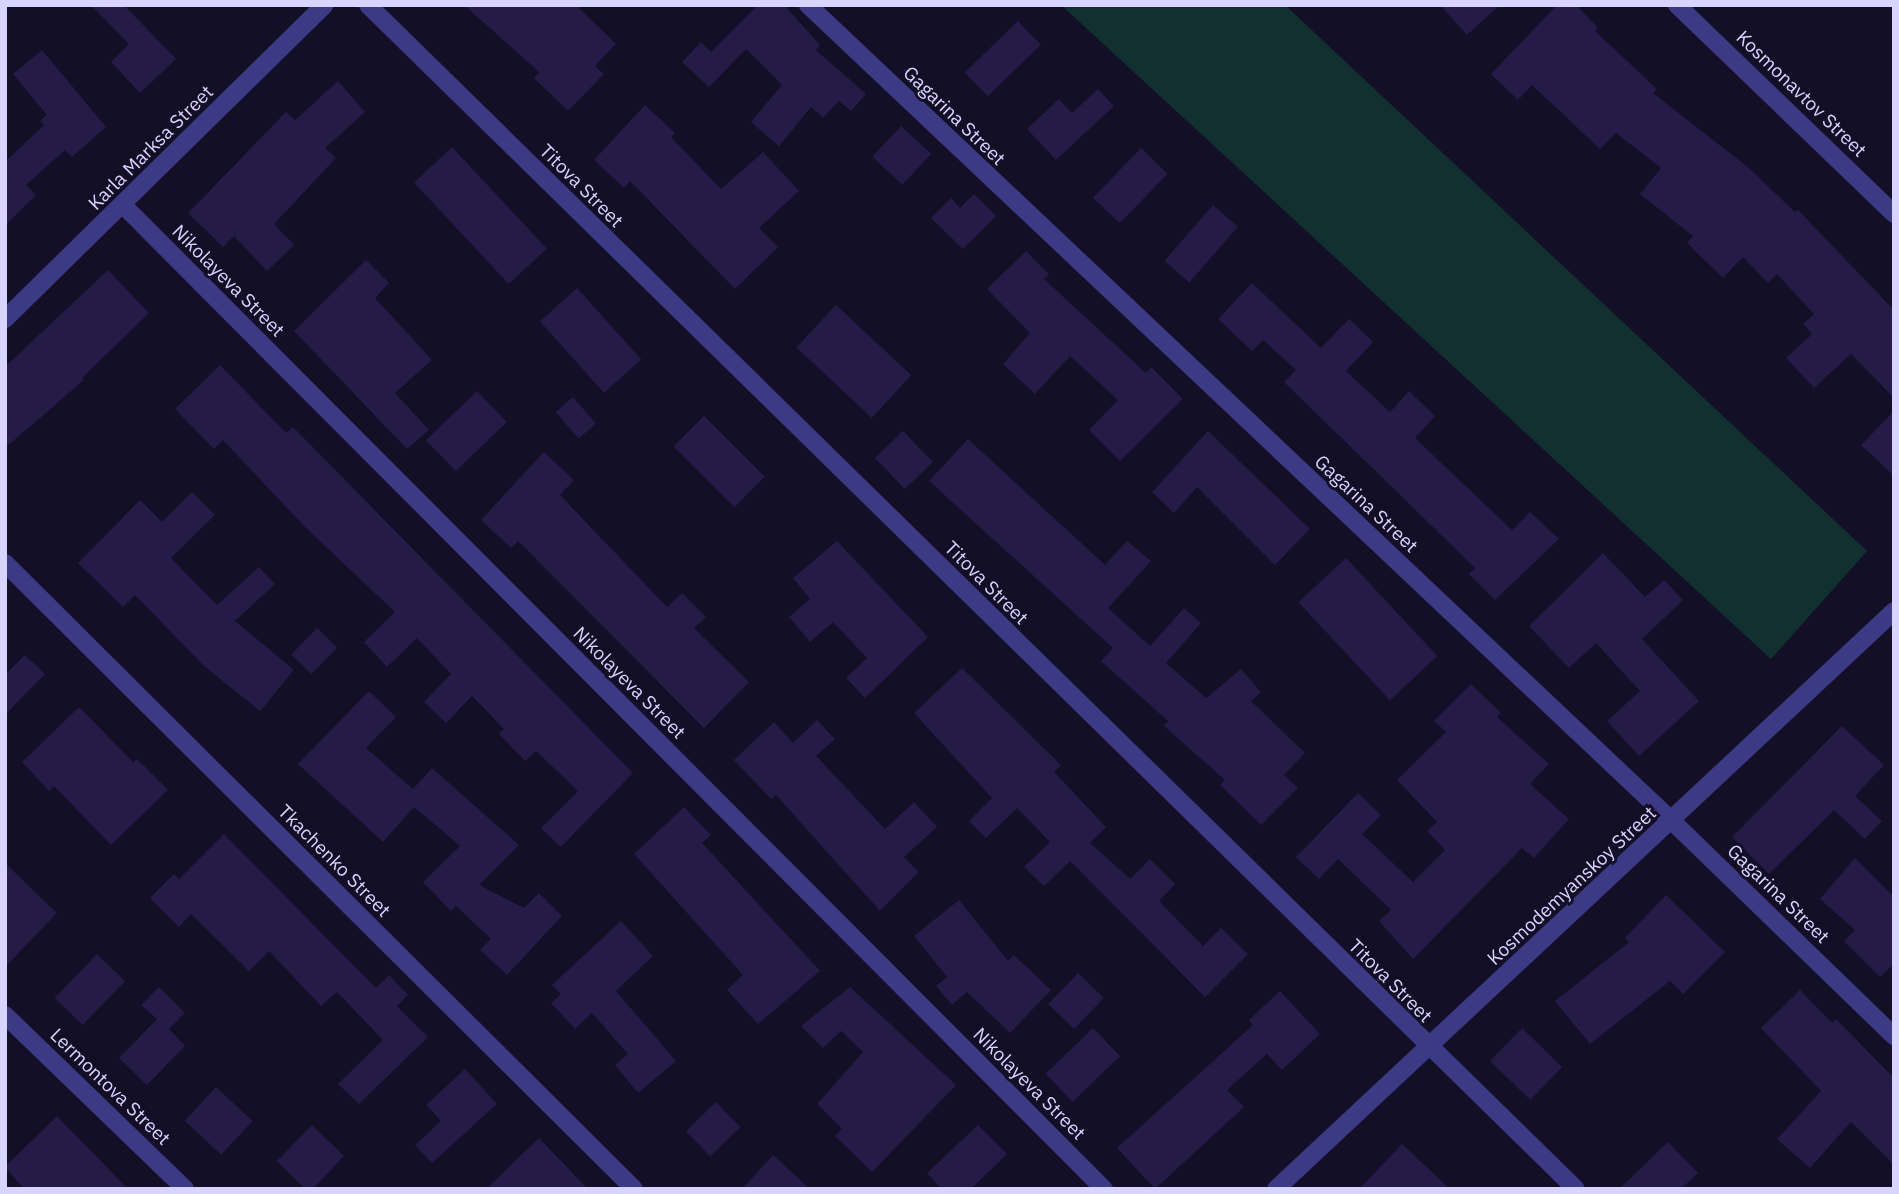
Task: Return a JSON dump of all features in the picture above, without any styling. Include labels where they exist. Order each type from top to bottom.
[{"type":"street","name":"Karla Marksa Street","points":[[5,319],[124,206],[324,5]]},
{"type":"street","name":"Titova Street","points":[[368,5],[1429,1048],[1576,1189]]},
{"type":"street","name":"Gagarina Street","points":[[808,5],[1672,821],[1894,1036]]},
{"type":"street","name":"Kosmonavtov Street","points":[[1678,5],[1894,214]]},
{"type":"street","name":"Nikolayeva Street","points":[[124,206],[1104,1189]]},
{"type":"street","name":"Tkachenko Street","points":[[5,563],[634,1189]]},
{"type":"street","name":"Kosmodemyanskoy Street","points":[[1276,1189],[1894,611]]},
{"type":"street","name":"Lermontova Street","points":[[5,1015],[185,1189]]},
{"type":"green space","points":[[1061,5],[1285,5],[1867,551],[1771,659]]},
{"type":"building","points":[[91,5],[124,5],[176,59],[140,93],[111,62],[129,44]]},
{"type":"building","points":[[464,5],[576,5],[616,44],[595,66],[604,74],[568,111],[534,78],[539,72]]},
{"type":"building","points":[[758,5],[784,5],[820,45],[816,50],[866,94],[851,111],[839,101],[823,118],[811,107],[779,146],[751,122],[782,85],[746,49],[709,87],[682,62],[701,42],[711,52]]},
{"type":"building","points":[[1440,5],[1500,5],[1467,35]]},
{"type":"building","points":[[1557,5],[1576,5],[1598,28],[1595,31],[1657,89],[1653,93],[1749,168],[1795,212],[1798,210],[1894,310],[1894,398],[1851,354],[1814,388],[1786,358],[1812,334],[1803,324],[1814,314],[1777,274],[1768,283],[1743,257],[1723,278],[1687,243],[1693,236],[1640,194],[1661,168],[1616,133],[1600,149],[1532,85],[1518,100],[1491,74]]},
{"type":"building","points":[[1018,21],[1041,45],[988,96],[965,72]]},
{"type":"building","points":[[42,50],[106,127],[72,157],[65,150],[26,185],[36,195],[5,226],[5,162],[44,125],[40,121],[47,115],[13,74]]},
{"type":"building","points":[[338,81],[365,112],[325,148],[336,158],[274,224],[294,245],[267,271],[234,236],[223,247],[188,213],[286,112],[295,120]]},
{"type":"building","points":[[1098,89],[1114,106],[1056,160],[1027,129],[1059,99],[1072,113]]},
{"type":"building","points":[[645,105],[675,133],[671,137],[721,189],[763,152],[799,191],[759,228],[778,247],[735,289],[630,181],[624,188],[594,160]]},
{"type":"building","points":[[901,126],[931,154],[902,185],[872,157]]},
{"type":"building","points":[[452,147],[547,249],[509,284],[414,182]]},
{"type":"building","points":[[1141,148],[1168,174],[1120,223],[1093,198]]},
{"type":"building","points":[[974,194],[996,216],[963,249],[931,218],[951,198],[960,208]]},
{"type":"building","points":[[1213,205],[1238,227],[1189,282],[1164,261]]},
{"type":"building","points":[[1026,251],[1049,274],[1044,279],[1146,373],[1151,367],[1183,399],[1120,461],[1089,430],[1118,400],[1070,356],[1035,394],[1003,364],[1030,333],[987,289]]},
{"type":"building","points":[[366,260],[389,283],[375,298],[432,360],[395,393],[429,430],[407,449],[294,331]]},
{"type":"building","points":[[108,270],[149,313],[82,378],[84,380],[5,448],[5,367]]},
{"type":"building","points":[[1252,283],[1321,348],[1349,319],[1373,342],[1346,371],[1390,412],[1409,391],[1435,416],[1415,438],[1512,530],[1530,512],[1559,539],[1495,600],[1469,574],[1475,568],[1284,382],[1296,370],[1263,340],[1252,351],[1218,319]]},
{"type":"building","points":[[577,288],[641,359],[604,393],[540,321]]},
{"type":"building","points":[[836,305],[911,375],[872,418],[796,347]]},
{"type":"building","points":[[220,365],[286,433],[293,427],[633,773],[561,847],[541,828],[578,791],[536,751],[525,761],[499,734],[504,729],[472,696],[446,723],[424,702],[451,674],[417,638],[387,667],[364,642],[395,612],[305,527],[223,440],[214,449],[175,409]]},
{"type":"building","points":[[477,391],[507,422],[456,471],[426,440]]},
{"type":"building","points":[[573,397],[596,423],[579,439],[556,412]]},
{"type":"building","points":[[1894,411],[1894,476],[1861,445]]},
{"type":"building","points":[[704,416],[765,477],[734,507],[674,446]]},
{"type":"building","points":[[903,431],[933,462],[905,489],[875,458]]},
{"type":"building","points":[[1208,431],[1310,529],[1275,565],[1197,487],[1174,513],[1152,492]]},
{"type":"building","points":[[968,439],[1105,565],[1127,541],[1151,561],[1108,608],[1150,646],[1184,608],[1201,623],[1166,663],[1206,698],[1241,669],[1261,692],[1251,701],[1305,753],[1284,775],[1298,788],[1261,825],[1220,785],[1225,780],[1164,726],[1168,721],[1101,661],[1113,648],[929,481]]},
{"type":"building","points":[[544,452],[574,480],[560,495],[667,607],[682,593],[706,617],[694,628],[749,682],[704,728],[518,541],[511,548],[481,520]]},
{"type":"building","points":[[192,492],[215,515],[171,558],[217,605],[259,567],[275,584],[235,621],[294,670],[260,711],[204,666],[135,595],[123,607],[78,563],[140,500],[162,522]]},
{"type":"building","points":[[837,541],[928,637],[865,698],[846,678],[867,658],[833,622],[810,642],[789,617],[810,599],[793,578]]},
{"type":"building","points":[[1603,553],[1645,597],[1664,580],[1683,600],[1642,639],[1699,701],[1639,756],[1607,721],[1640,691],[1596,643],[1569,668],[1529,626]]},
{"type":"building","points":[[1346,558],[1437,656],[1390,700],[1298,602]]},
{"type":"building","points":[[317,628],[337,647],[311,674],[291,655]]},
{"type":"building","points":[[25,655],[45,674],[5,715],[5,675]]},
{"type":"building","points":[[962,668],[1061,765],[1054,772],[1106,827],[1090,843],[1130,879],[1150,859],[1175,884],[1159,901],[1203,946],[1221,928],[1248,954],[1205,997],[1070,861],[1044,886],[1024,867],[1050,842],[1017,808],[986,838],[969,821],[992,798],[914,713]]},
{"type":"building","points":[[1471,684],[1501,713],[1497,717],[1549,764],[1530,784],[1569,819],[1534,858],[1522,848],[1413,959],[1379,921],[1391,910],[1338,859],[1319,879],[1296,857],[1358,793],[1381,815],[1362,834],[1413,882],[1445,850],[1427,831],[1437,822],[1397,780],[1446,732],[1434,721]]},
{"type":"building","points":[[369,691],[396,717],[366,748],[413,789],[432,768],[519,845],[479,885],[524,908],[539,893],[562,916],[507,975],[480,950],[491,939],[456,906],[451,911],[423,882],[460,846],[414,807],[383,842],[298,764]]},
{"type":"building","points":[[79,707],[133,762],[137,759],[168,790],[111,845],[54,786],[49,791],[22,762]]},
{"type":"building","points":[[817,720],[835,739],[816,756],[885,829],[914,802],[937,827],[904,857],[919,872],[880,911],[776,795],[771,799],[734,760],[774,722],[793,743]]},
{"type":"building","points":[[1842,726],[1884,765],[1855,796],[1882,821],[1865,839],[1834,810],[1769,874],[1732,837]]},
{"type":"building","points":[[684,807],[711,835],[702,843],[820,971],[758,1024],[727,990],[743,975],[634,854]]},
{"type":"building","points":[[224,834],[376,988],[389,975],[408,995],[397,1006],[428,1037],[359,1104],[338,1084],[383,1040],[337,992],[321,1006],[269,951],[249,971],[191,914],[179,927],[150,898],[174,874],[179,879]]},
{"type":"building","points":[[1855,858],[1894,897],[1894,964],[1880,977],[1844,941],[1855,930],[1820,899]]},
{"type":"building","points":[[5,863],[57,913],[5,967]]},
{"type":"building","points":[[1666,895],[1725,952],[1683,994],[1670,981],[1590,1044],[1555,1001],[1629,942],[1625,938]]},
{"type":"building","points":[[959,900],[1008,961],[1014,955],[1051,990],[1010,1033],[967,992],[952,1005],[936,986],[947,977],[914,936]]},
{"type":"building","points":[[621,921],[653,956],[616,991],[676,1061],[638,1093],[615,1065],[628,1054],[592,1013],[575,1029],[551,1003],[561,994],[552,985]]},
{"type":"building","points":[[97,954],[125,981],[83,1025],[55,998]]},
{"type":"building","points":[[1078,973],[1104,998],[1074,1029],[1048,1004]]},
{"type":"building","points":[[159,987],[185,1013],[169,1029],[185,1046],[147,1085],[119,1058],[157,1019],[141,1005]]},
{"type":"building","points":[[850,987],[956,1085],[872,1172],[835,1136],[842,1129],[817,1104],[863,1052],[841,1031],[823,1048],[801,1026]]},
{"type":"building","points":[[1800,990],[1832,1023],[1836,1019],[1894,1078],[1894,1165],[1851,1122],[1810,1168],[1777,1139],[1821,1091],[1761,1028]]},
{"type":"building","points":[[1280,991],[1320,1034],[1282,1070],[1267,1054],[1227,1090],[1244,1107],[1155,1189],[1117,1148],[1253,1025],[1249,1020]]},
{"type":"building","points":[[1093,1028],[1120,1056],[1073,1102],[1046,1074]]},
{"type":"building","points":[[1522,1028],[1562,1067],[1530,1100],[1490,1061]]},
{"type":"building","points":[[465,1069],[497,1104],[432,1163],[415,1145],[441,1121],[426,1105]]},
{"type":"building","points":[[216,1087],[253,1121],[221,1155],[185,1121]]},
{"type":"building","points":[[716,1102],[740,1127],[710,1156],[686,1131]]},
{"type":"building","points":[[57,1116],[128,1189],[24,1189],[5,1167]]},
{"type":"building","points":[[312,1125],[344,1156],[313,1189],[305,1189],[277,1161]]},
{"type":"building","points":[[978,1125],[1007,1154],[971,1189],[942,1189],[927,1173]]},
{"type":"building","points":[[539,1138],[588,1189],[486,1189]]},
{"type":"building","points":[[1668,1142],[1698,1173],[1681,1189],[1619,1189]]},
{"type":"building","points":[[1402,1144],[1450,1189],[1359,1189]]},
{"type":"building","points":[[773,1155],[810,1189],[742,1189]]}]
